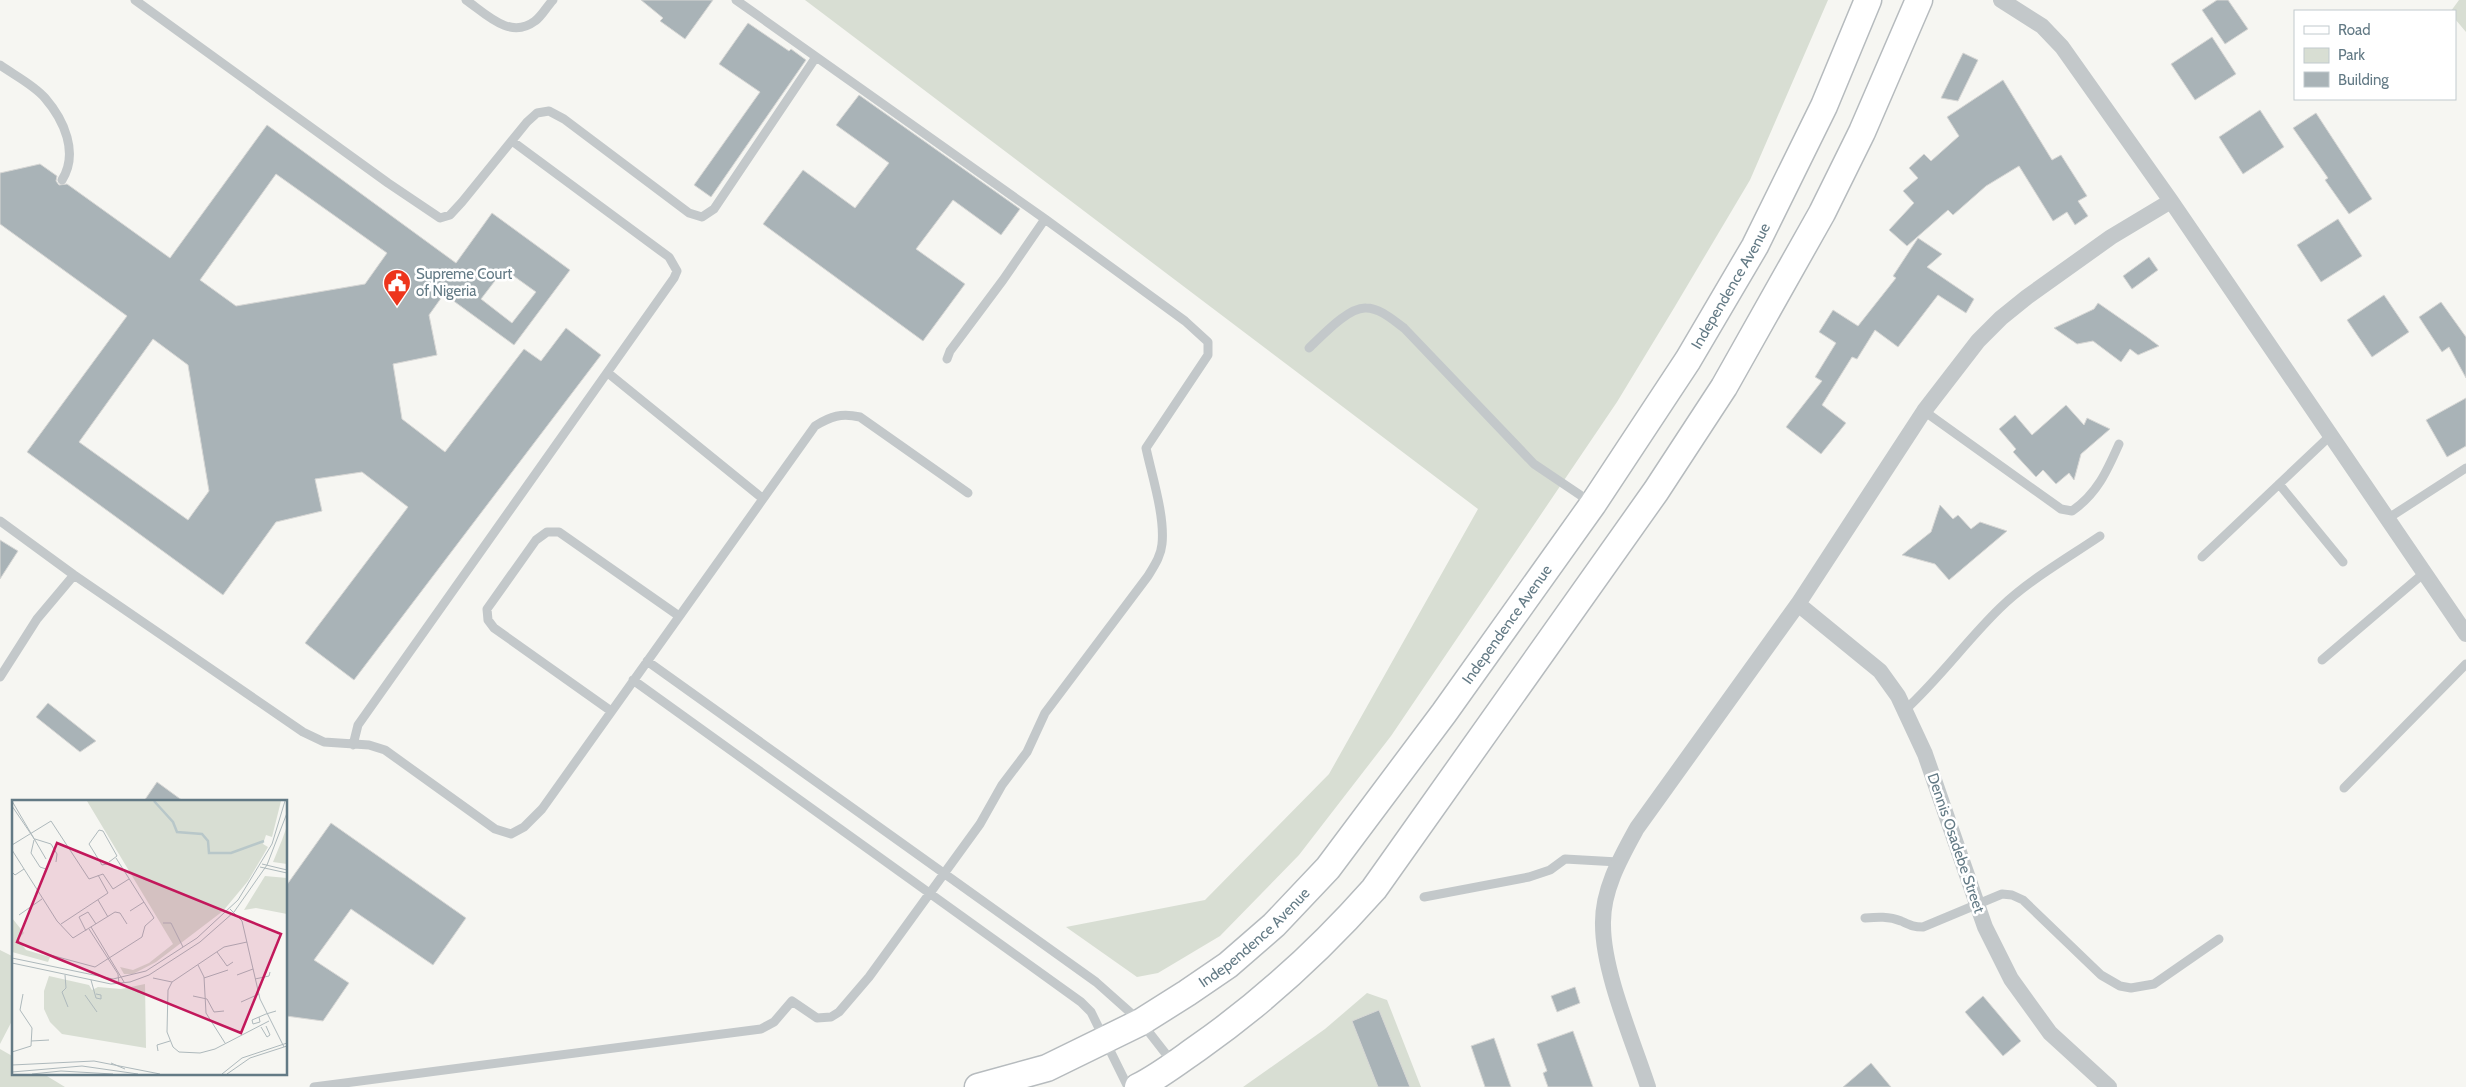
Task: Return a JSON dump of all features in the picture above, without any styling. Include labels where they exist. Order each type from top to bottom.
[{"type":"main road","name":"Independence Avenue","points":[[978,1087],[1047,1068],[1141,1022],[1228,965],[1274,925],[1328,868],[1444,713],[1593,504],[1688,360],[1755,246],[1824,106],[1868,0]]},
{"type":"main road","points":[[1138,1087],[1174,1065],[1224,1030],[1289,978],[1339,928],[1374,889],[1656,491],[1724,387],[1822,213],[1862,132],[1919,0]]},
{"type":"street","points":[[2001,0],[2042,26],[2062,47],[2171,200],[2466,634]]},
{"type":"street","points":[[1648,1087],[1607,961],[1603,924],[1607,894],[1618,862],[1637,828],[1798,604],[1924,410],[1978,341],[2001,318],[2111,237],[2171,200]]},
{"type":"street","name":"Dennis Osadebe Street","points":[[1798,604],[1880,671],[1898,696],[1925,754],[1985,927],[2010,979],[2050,1032],[2109,1087]]},
{"type":"lane","points":[[135,0],[388,183],[440,218],[450,215],[537,113],[549,110],[564,119],[689,213],[702,217],[714,209],[816,57]]},
{"type":"lane","points":[[466,0],[507,28],[520,27],[535,21],[553,0]]},
{"type":"lane","points":[[314,1087],[761,1029],[774,1022],[792,1001],[817,1018],[831,1016],[839,1012],[869,977],[980,824],[1002,785],[1027,752],[1044,713],[1148,576],[1158,558],[1162,544],[1161,522],[1146,448],[1208,355],[1210,348],[1204,336],[1045,219],[736,0]]},
{"type":"lane","points":[[0,66],[44,97],[64,129],[70,148],[67,172],[62,180]]},
{"type":"lane","points":[[353,745],[358,725],[608,372],[677,271],[676,265],[669,257],[512,141]]},
{"type":"lane","points":[[948,360],[950,351],[1045,219]]},
{"type":"lane","points":[[1309,348],[1349,313],[1366,308],[1383,313],[1404,328],[1534,464],[1593,504]]},
{"type":"lane","points":[[608,372],[762,498]]},
{"type":"lane","points":[[1924,410],[2061,509],[2072,511],[2085,502],[2102,482],[2119,444]]},
{"type":"lane","points":[[0,521],[74,575],[302,732],[324,742],[369,745],[385,750],[495,829],[511,834],[524,827],[542,809],[815,426],[830,416],[846,414],[860,417],[968,493]]},
{"type":"lane","points":[[2202,557],[2331,435]]},
{"type":"lane","points":[[2387,519],[2466,468]]},
{"type":"lane","points":[[2279,484],[2343,562]]},
{"type":"lane","points":[[611,710],[494,628],[488,620],[487,609],[536,540],[548,532],[559,532],[679,616]]},
{"type":"lane","points":[[1905,710],[1931,687],[2010,599],[2100,536]]},
{"type":"lane","points":[[2322,660],[2424,573]]},
{"type":"lane","points":[[0,678],[27,633],[74,575]]},
{"type":"lane","points":[[647,661],[1096,982],[1141,1022],[1174,1065]]},
{"type":"lane","points":[[2344,788],[2466,664]]},
{"type":"lane","points":[[633,680],[1081,1002],[1091,1012],[1128,1087]]},
{"type":"lane","points":[[1424,897],[1529,877],[1550,870],[1565,859],[1618,862]]},
{"type":"lane","points":[[1865,918],[1882,917],[1900,920],[1912,927],[1923,927],[1978,906],[2002,894],[2012,895],[2023,900],[2101,975],[2120,986],[2131,988],[2154,984],[2218,939]]},
{"type":"green space","points":[[805,0],[1828,0],[1750,180],[1674,308],[1617,402],[1391,736],[1299,855],[1220,936],[1158,973],[1137,977],[1066,927],[1205,900],[1329,774],[1478,509]]},
{"type":"green space","points":[[2459,0],[2466,0],[2466,32],[2456,20],[2456,10],[2452,10]]},
{"type":"green space","points":[[0,950],[12,956],[12,1021],[0,1044]]},
{"type":"green space","points":[[1367,993],[1387,1000],[1421,1087],[1243,1087],[1325,1029]]},
{"type":"green space","points":[[0,1049],[12,1056],[12,1074],[44,1074],[65,1087],[0,1087]]},
{"type":"building","points":[[641,0],[713,0],[685,39],[660,21],[663,18]]},
{"type":"building","points":[[2217,0],[2228,0],[2248,29],[2225,44],[2202,10]]},
{"type":"building","points":[[748,23],[789,51],[791,49],[806,60],[711,197],[694,185],[760,92],[719,64]]},
{"type":"building","points":[[2212,37],[2236,74],[2195,100],[2171,64]]},
{"type":"building","points":[[1963,53],[1978,60],[1958,101],[1941,98]]},
{"type":"building","points":[[2003,80],[2052,160],[2061,155],[2087,196],[2078,201],[2088,216],[2075,225],[2067,212],[2053,221],[2019,166],[1986,186],[1953,215],[1948,210],[1907,246],[1889,230],[1914,203],[1903,191],[1918,178],[1909,168],[1924,154],[1931,161],[1959,136],[1947,117]]},
{"type":"building","points":[[859,95],[1020,209],[1001,235],[953,200],[916,249],[965,284],[923,341],[763,224],[803,170],[855,208],[889,163],[836,125]]},
{"type":"building","points":[[2260,110],[2284,147],[2243,174],[2219,137]]},
{"type":"building","points":[[2316,113],[2372,199],[2349,214],[2325,180],[2328,178],[2293,128]]},
{"type":"building","points":[[267,125],[456,263],[492,213],[570,270],[514,345],[444,294],[429,315],[437,355],[393,364],[402,419],[445,452],[524,349],[541,361],[566,328],[601,355],[354,680],[305,643],[408,507],[362,472],[315,479],[322,511],[276,522],[223,595],[27,452],[127,316],[0,224],[0,173],[40,164],[57,176],[56,181],[59,185],[67,184],[170,258]],"holes":[[[276,174],[387,253],[365,284],[236,306],[200,280]],[[504,269],[536,292],[512,323],[481,299]],[[153,339],[188,365],[209,491],[188,520],[79,442]]]},
{"type":"building","points":[[2338,219],[2362,256],[2321,282],[2297,245]]},
{"type":"building","points":[[1918,238],[1942,254],[1927,267],[1974,299],[1966,313],[1938,295],[1898,347],[1875,330],[1857,359],[1852,357],[1822,405],[1846,423],[1821,454],[1786,427],[1822,381],[1815,377],[1836,343],[1819,332],[1833,310],[1858,326],[1896,278],[1893,276]]},
{"type":"building","points":[[2149,257],[2158,270],[2132,289],[2123,276]]},
{"type":"building","points":[[2384,295],[2409,332],[2372,357],[2347,320]]},
{"type":"building","points":[[2441,302],[2466,337],[2466,378],[2449,347],[2442,352],[2419,317]]},
{"type":"building","points":[[2098,303],[2159,346],[2138,355],[2130,349],[2121,362],[2093,341],[2077,344],[2054,328],[2094,309]]},
{"type":"building","points":[[2466,398],[2466,446],[2447,457],[2426,420]]},
{"type":"building","points":[[2066,405],[2084,425],[2087,418],[2110,429],[2081,454],[2074,480],[2069,473],[2056,484],[2043,470],[2036,477],[2013,452],[2016,449],[1999,429],[2015,415],[2032,435]]},
{"type":"building","points":[[1940,505],[1953,519],[1958,515],[1971,529],[1980,522],[2007,531],[1949,580],[1935,564],[1902,555],[1931,532]]},
{"type":"building","points":[[0,540],[18,551],[0,579]]},
{"type":"building","points":[[48,703],[96,741],[80,752],[36,717]]},
{"type":"building","points":[[157,782],[182,800],[145,800]]},
{"type":"building","points":[[331,823],[466,918],[433,965],[351,909],[314,960],[349,983],[323,1021],[288,1016],[288,883]]},
{"type":"building","points":[[1575,987],[1580,1003],[1557,1012],[1551,996]]},
{"type":"building","points":[[1983,996],[2021,1041],[2003,1056],[1965,1012]]},
{"type":"building","points":[[1379,1010],[1410,1087],[1378,1087],[1352,1021]]},
{"type":"building","points":[[1573,1031],[1593,1087],[1548,1087],[1543,1073],[1547,1071],[1537,1044]]},
{"type":"building","points":[[1494,1038],[1511,1087],[1485,1087],[1471,1046]]},
{"type":"building","points":[[1871,1063],[1891,1087],[1843,1087]]},
{"type":"place","name":"Supreme Court of Nigeria","points":[[397,307]]}]
